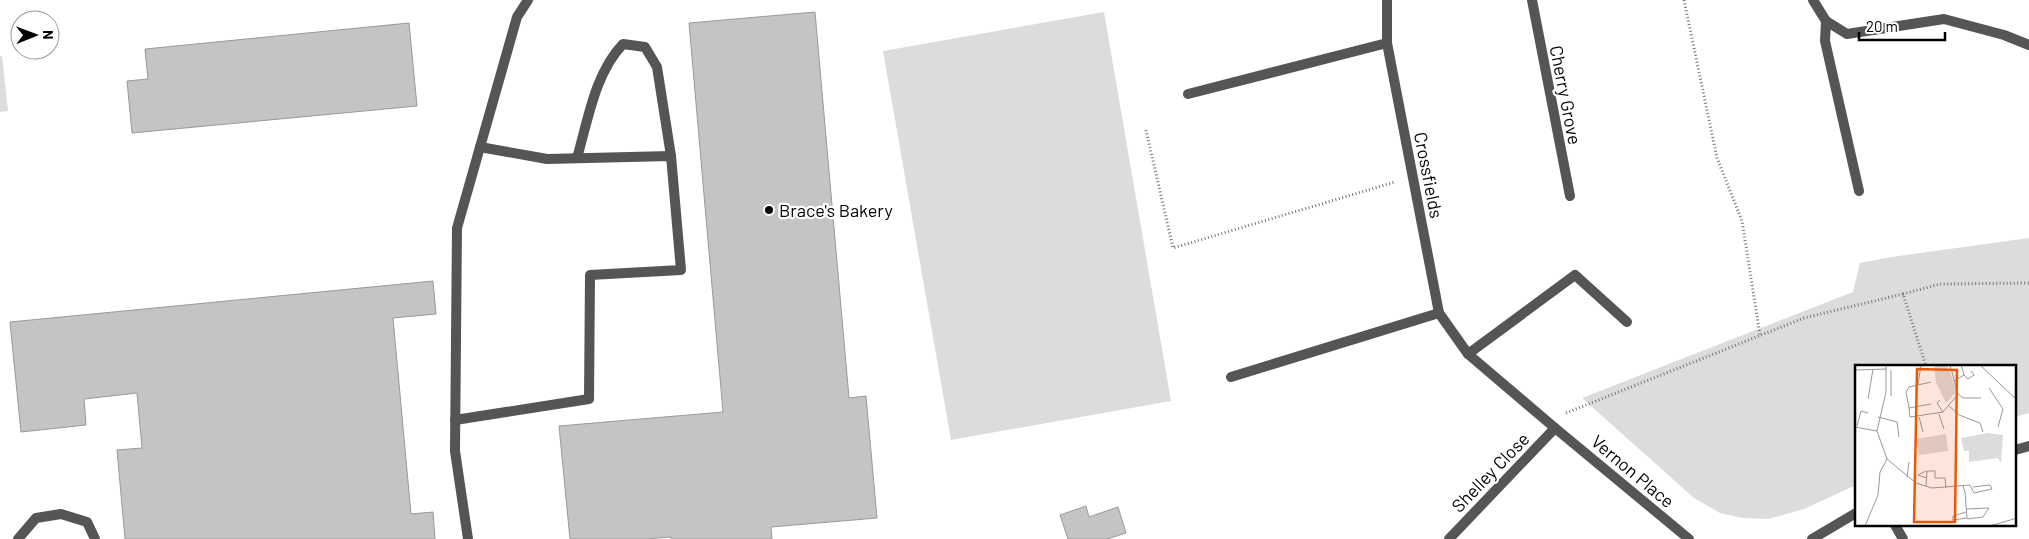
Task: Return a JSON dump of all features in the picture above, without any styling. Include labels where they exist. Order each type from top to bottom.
[{"type":"street","points":[[468,539],[455,451],[457,228],[517,17],[528,0]]},
{"type":"street","name":"Crossfields","points":[[1387,0],[1387,43],[1439,313],[1468,354],[1555,428]]},
{"type":"street","name":"Cherry Grove","points":[[1532,0],[1570,196]]},
{"type":"street","points":[[1813,0],[1826,21],[1847,34],[1944,19],[2004,35],[2029,45]]},
{"type":"street","points":[[1826,21],[1825,42],[1859,191]]},
{"type":"street","points":[[1188,94],[1387,43]]},
{"type":"street","points":[[456,420],[589,400],[590,275],[681,270],[671,156],[657,67],[645,47],[623,44],[611,56],[595,95],[577,158]]},
{"type":"street","points":[[480,147],[547,159],[671,156]]},
{"type":"street","points":[[1468,354],[1575,275],[1627,322]]},
{"type":"street","points":[[1231,377],[1439,313]]},
{"type":"street","name":"Shelley Close","points":[[1448,539],[1555,428]]},
{"type":"street","name":"Vernon Place","points":[[1555,428],[1689,539]]},
{"type":"street","points":[[2016,450],[2029,446]]},
{"type":"street","points":[[18,539],[36,518],[61,514],[87,522],[95,539]]},
{"type":"street","points":[[1812,539],[1855,514]]},
{"type":"street","points":[[1896,526],[1903,539]]},
{"type":"path","points":[[1684,0],[1717,158],[1742,221],[1760,335]]},
{"type":"path","points":[[1146,130],[1173,248],[1413,177]]},
{"type":"path","points":[[1546,420],[1804,318],[1940,284],[2029,283]]},
{"type":"path","points":[[1903,294],[1926,365]]},
{"type":"shaded area","points":[[1104,12],[1171,401],[951,440],[883,51]]},
{"type":"shaded area","points":[[0,56],[2,56],[8,111],[0,112]]},
{"type":"shaded area","points":[[2029,238],[2029,413],[2016,417],[2016,365],[1855,365],[1855,485],[1804,509],[1768,519],[1743,518],[1720,513],[1694,498],[1582,398],[1853,292],[1860,263]]},
{"type":"building","name":"Brace's Bakery","points":[[815,12],[849,398],[866,396],[877,518],[771,527],[772,539],[671,539],[671,537],[646,539],[570,539],[559,426],[723,412],[689,23]]},
{"type":"building","points":[[409,23],[417,106],[132,133],[127,81],[148,79],[145,49]]},
{"type":"building","points":[[433,281],[436,314],[393,318],[411,514],[433,512],[435,539],[125,539],[117,450],[142,448],[137,393],[84,399],[86,425],[21,432],[10,322]]},
{"type":"building","points":[[1086,506],[1089,517],[1118,507],[1126,533],[1107,539],[1068,539],[1060,515]]},
{"type":"place","name":"Brace's Bakery","points":[[769,210]]}]
